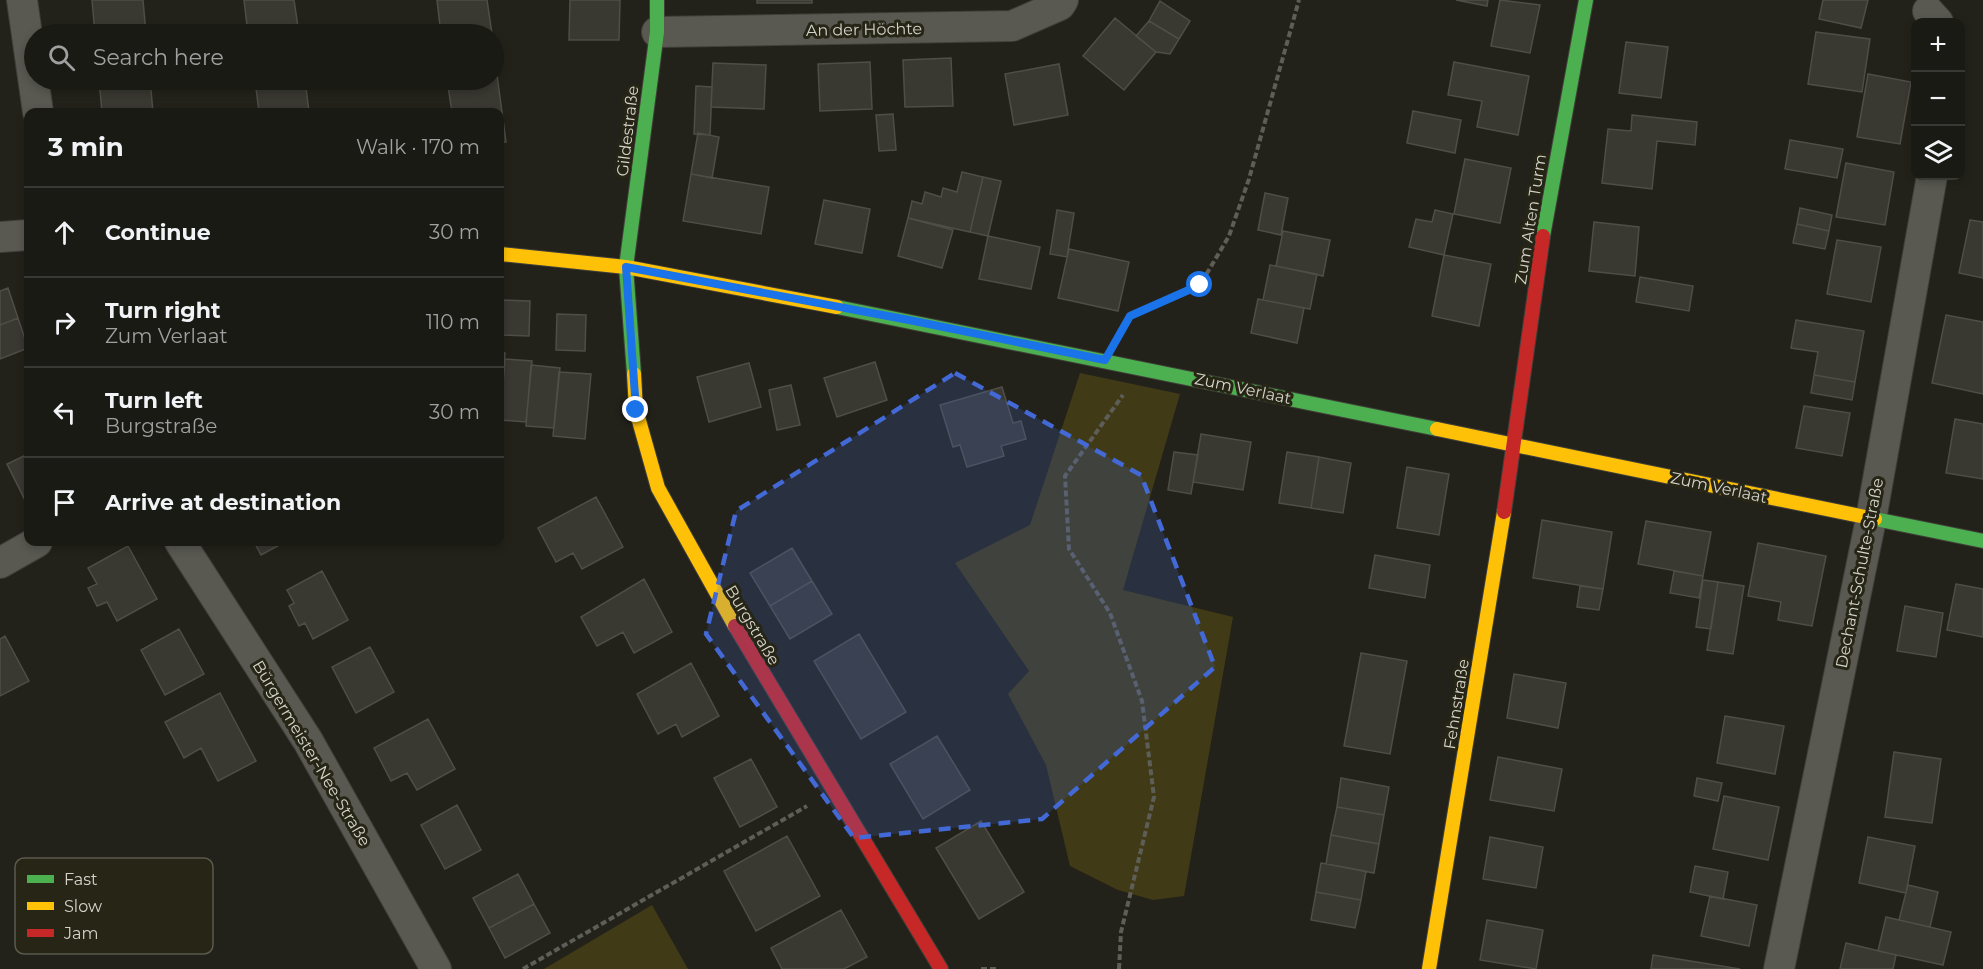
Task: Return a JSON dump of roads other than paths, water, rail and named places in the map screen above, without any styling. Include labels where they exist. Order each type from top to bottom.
[{"type":"street","points":[[22,0],[25,24]]},
{"type":"street","name":"Gildestraße","points":[[626,267],[657,32],[657,0]]},
{"type":"street","name":"An der Höchte","points":[[657,32],[1012,26],[1060,5],[1063,0]]},
{"type":"street","name":"Zum Alten Turm","points":[[1515,444],[1543,235],[1586,0]]},
{"type":"street","points":[[35,90],[37,108]]},
{"type":"street","name":"Dechant-Schulte-Straße","points":[[1779,969],[1871,519],[1931,180]]},
{"type":"street","points":[[0,237],[24,235]]},
{"type":"street","name":"Zum Verlaat","points":[[504,254],[626,267],[909,320],[1983,541]]},
{"type":"street","name":"Burgstraße","points":[[626,267],[636,410],[658,488],[721,604],[941,969]]},
{"type":"street","name":"Fehnstraße","points":[[1429,969],[1515,444]]},
{"type":"street","points":[[0,563],[30,546]]},
{"type":"street","name":"Bürgermeister-Nee-Straße","points":[[183,546],[308,741],[436,969]]}]
